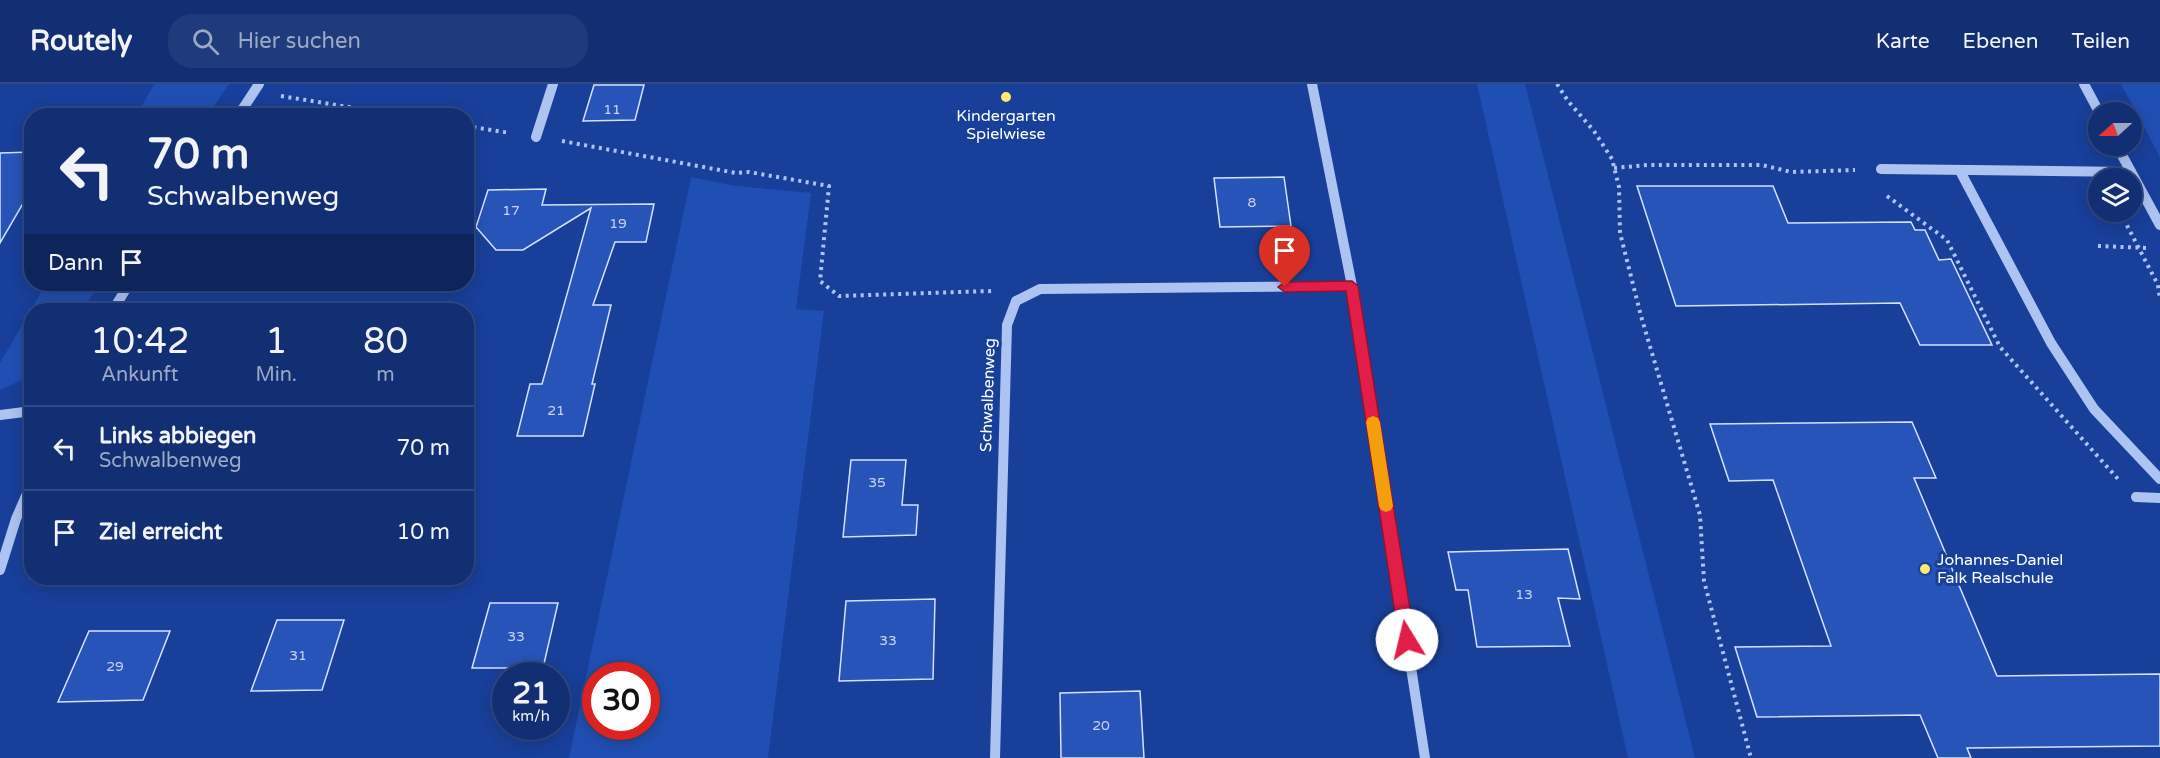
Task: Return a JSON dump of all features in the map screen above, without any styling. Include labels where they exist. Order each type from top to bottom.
[{"type":"street","points":[[536,137],[553,84]]},
{"type":"street","points":[[1312,84],[1352,286],[1425,758]]},
{"type":"street","points":[[2084,84],[2094,102]]},
{"type":"street","points":[[243,108],[256,88]]},
{"type":"street","points":[[1881,169],[2088,172]]},
{"type":"street","points":[[1960,171],[2050,344],[2094,409],[2160,479]]},
{"type":"street","points":[[2142,192],[2160,225]]},
{"type":"street","points":[[1016,301],[1040,289],[1352,286]]},
{"type":"street","name":"Schwalbenweg","points":[[995,758],[1007,325],[1016,301]]},
{"type":"street","points":[[0,415],[24,412]]},
{"type":"street","points":[[2136,497],[2160,498]]},
{"type":"street","points":[[0,570],[24,500]]},
{"type":"path","points":[[1557,84],[1568,101],[1594,131],[1612,159],[1619,188],[1620,233],[1641,316],[1700,515],[1704,581],[1751,758]]},
{"type":"path","points":[[256,88],[362,108]]},
{"type":"path","points":[[474,127],[736,173],[749,172],[829,186],[820,281],[838,296],[994,291],[1016,301]]},
{"type":"path","points":[[1614,168],[1648,165],[1762,165],[1791,172],[1881,169]]},
{"type":"path","points":[[1885,195],[1947,240],[2000,347],[2136,497]]},
{"type":"path","points":[[2125,222],[2158,285],[2160,300]]},
{"type":"path","points":[[2098,246],[2149,248]]},
{"type":"shaded area","points":[[154,84],[229,84],[213,108],[141,108]]},
{"type":"shaded area","points":[[1477,84],[1525,84],[1695,758],[1628,758]]},
{"type":"shaded area","points":[[2121,84],[2160,84],[2160,157],[2142,123],[2142,102],[2131,102]]},
{"type":"shaded area","points":[[691,177],[736,186],[811,193],[796,309],[824,311],[768,758],[569,758],[582,696],[582,740],[660,740],[660,662],[589,662]]},
{"type":"shaded area","points":[[42,291],[95,291],[87,303],[35,303]]},
{"type":"shaded area","points":[[24,322],[24,379],[0,390],[0,363]]},
{"type":"building","points":[[594,85],[644,85],[635,120],[583,121]]},
{"type":"building","points":[[24,152],[24,202],[0,243],[0,153]]},
{"type":"building","points":[[1284,177],[1291,226],[1220,227],[1214,178]]},
{"type":"building","points":[[1637,186],[1773,186],[1788,223],[1911,222],[1915,230],[1925,230],[1939,260],[1951,259],[1992,345],[1920,345],[1900,303],[1676,306]]},
{"type":"building","points":[[546,189],[542,205],[654,204],[646,242],[615,242],[593,305],[611,305],[592,384],[595,384],[583,436],[517,436],[530,384],[542,384],[591,208],[523,250],[496,250],[476,227],[488,190]]},
{"type":"building","points":[[1912,422],[1936,478],[1914,478],[1997,676],[2160,674],[2160,746],[1967,748],[1971,758],[1938,758],[1920,715],[1757,717],[1735,647],[1831,646],[1773,480],[1729,481],[1710,424]]},
{"type":"building","points":[[851,460],[906,460],[902,505],[918,505],[916,535],[843,537]]},
{"type":"building","points":[[1568,549],[1580,599],[1558,598],[1570,646],[1477,647],[1468,590],[1456,590],[1448,552]]},
{"type":"building","points":[[935,599],[933,679],[839,681],[846,601]]},
{"type":"building","points":[[490,603],[558,603],[544,662],[492,662],[492,668],[472,668]]},
{"type":"building","points":[[277,620],[344,620],[322,690],[251,691]]},
{"type":"building","points":[[89,631],[170,631],[143,700],[58,702]]},
{"type":"building","points":[[1140,691],[1144,758],[1061,758],[1060,693]]},
{"type":"slow traffic","points":[[1373,422],[1386,506]]},
{"type":"place","name":"Kindergarten Spielwiese","points":[[1006,97]]},
{"type":"place","name":"Johannes-Daniel Falk Realschule","points":[[1925,569]]},
{"type":"route","points":[[1285,287],[1352,286],[1407,640]]}]
